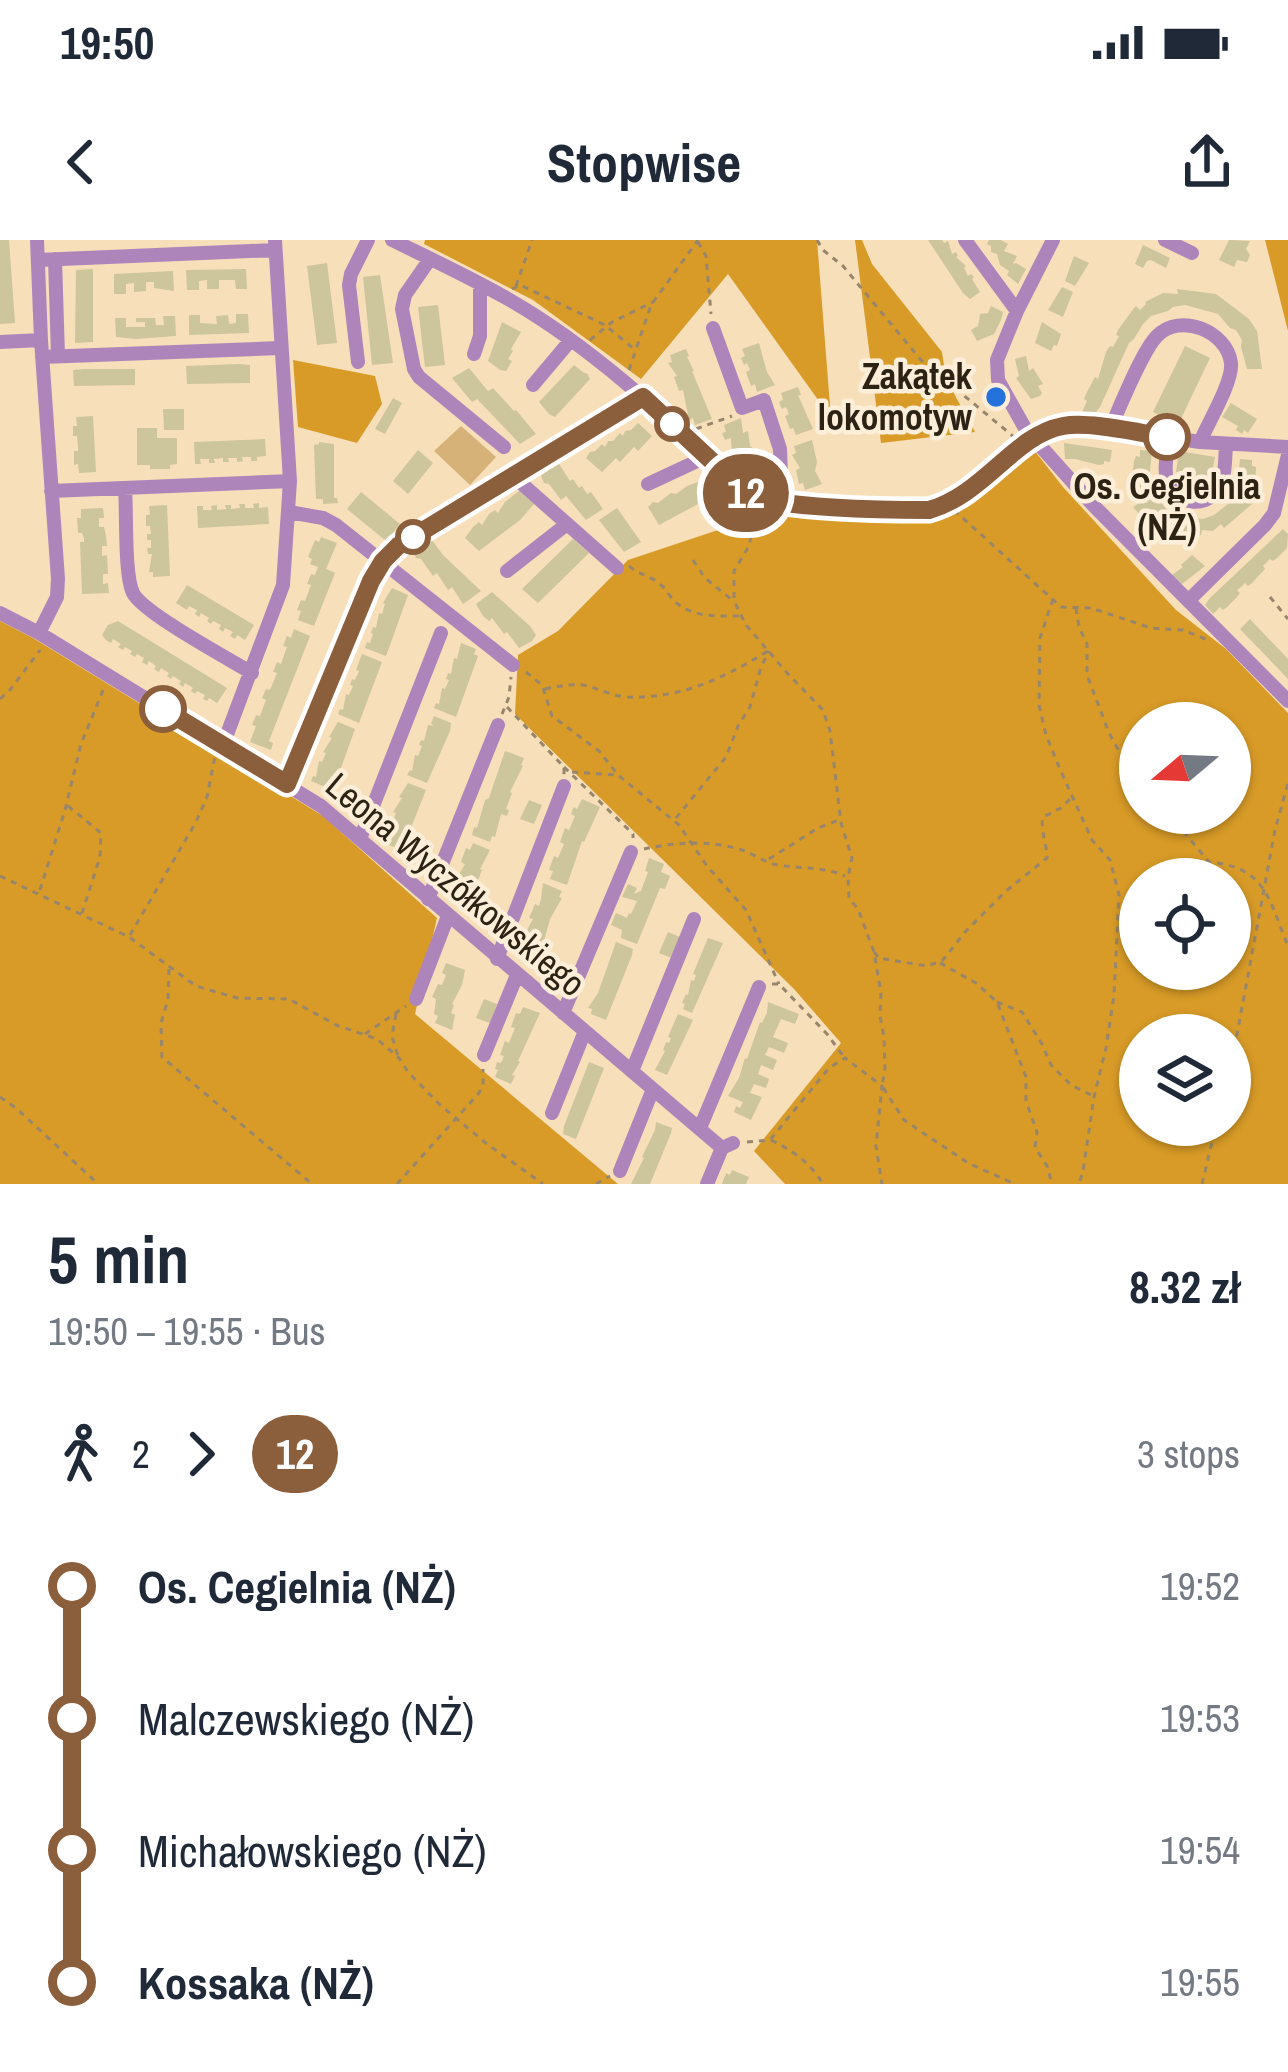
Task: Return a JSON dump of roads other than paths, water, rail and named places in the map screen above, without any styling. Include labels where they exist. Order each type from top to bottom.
[{"type":"street","points":[[37,240],[40,340],[50,357]]},
{"type":"street","points":[[358,362],[350,284],[368,240]]},
{"type":"street","points":[[392,240],[500,295],[574,345],[643,397],[758,499],[929,510],[977,486],[1026,440],[1046,430],[1079,424],[1288,451],[1274,513],[1189,600]]},
{"type":"street","points":[[965,240],[1017,311]]},
{"type":"street","points":[[1053,240],[997,360],[998,380],[1026,440],[1288,700]]},
{"type":"street","points":[[1165,240],[1192,253]]},
{"type":"street","points":[[38,260],[168,247],[275,245],[290,481],[283,585],[221,744]]},
{"type":"street","points":[[44,636],[58,580],[51,491],[55,259]]},
{"type":"street","points":[[430,259],[402,309],[414,369],[505,447]]},
{"type":"street","points":[[474,354],[480,336],[480,285]]},
{"type":"street","points":[[1110,429],[1153,340],[1166,329],[1195,326],[1219,340],[1231,364],[1200,442]]},
{"type":"street","points":[[713,328],[742,407],[764,400],[780,449],[782,502]]},
{"type":"street","points":[[0,342],[40,340]]},
{"type":"street","points":[[533,385],[574,345]]},
{"type":"street","points":[[50,357],[280,348]]},
{"type":"street","points":[[287,784],[383,561],[398,546],[643,397]]},
{"type":"street","points":[[1169,438],[1167,479],[1173,491],[1188,501],[1206,500],[1218,490],[1226,444]]},
{"type":"street","points":[[648,484],[707,457]]},
{"type":"street","points":[[513,476],[621,564]]},
{"type":"street","points":[[51,491],[290,481]]},
{"type":"street","points":[[125,488],[134,596],[252,673]]},
{"type":"street","points":[[289,512],[335,525],[513,665]]},
{"type":"street","points":[[507,571],[567,524]]},
{"type":"street","name":"Leona Wyczółkowskiego","points":[[0,613],[321,806],[652,1089],[728,1146],[707,1184]]},
{"type":"street","points":[[360,838],[441,633]]},
{"type":"street","points":[[428,899],[498,725]]},
{"type":"street","points":[[497,958],[566,774]]},
{"type":"street","points":[[563,1013],[632,852]]},
{"type":"street","points":[[416,1000],[448,916]]},
{"type":"street","points":[[632,1071],[694,919]]},
{"type":"street","points":[[484,1055],[517,975]]},
{"type":"street","points":[[700,1128],[759,987]]},
{"type":"street","points":[[551,1113],[585,1031]]},
{"type":"street","points":[[620,1171],[652,1089]]},
{"type":"place","name":"Zakątek lokomotyw","points":[[996,397]]},
{"type":"place","name":"Os. Cegielnia (NŻ)","points":[[1167,437]]}]
